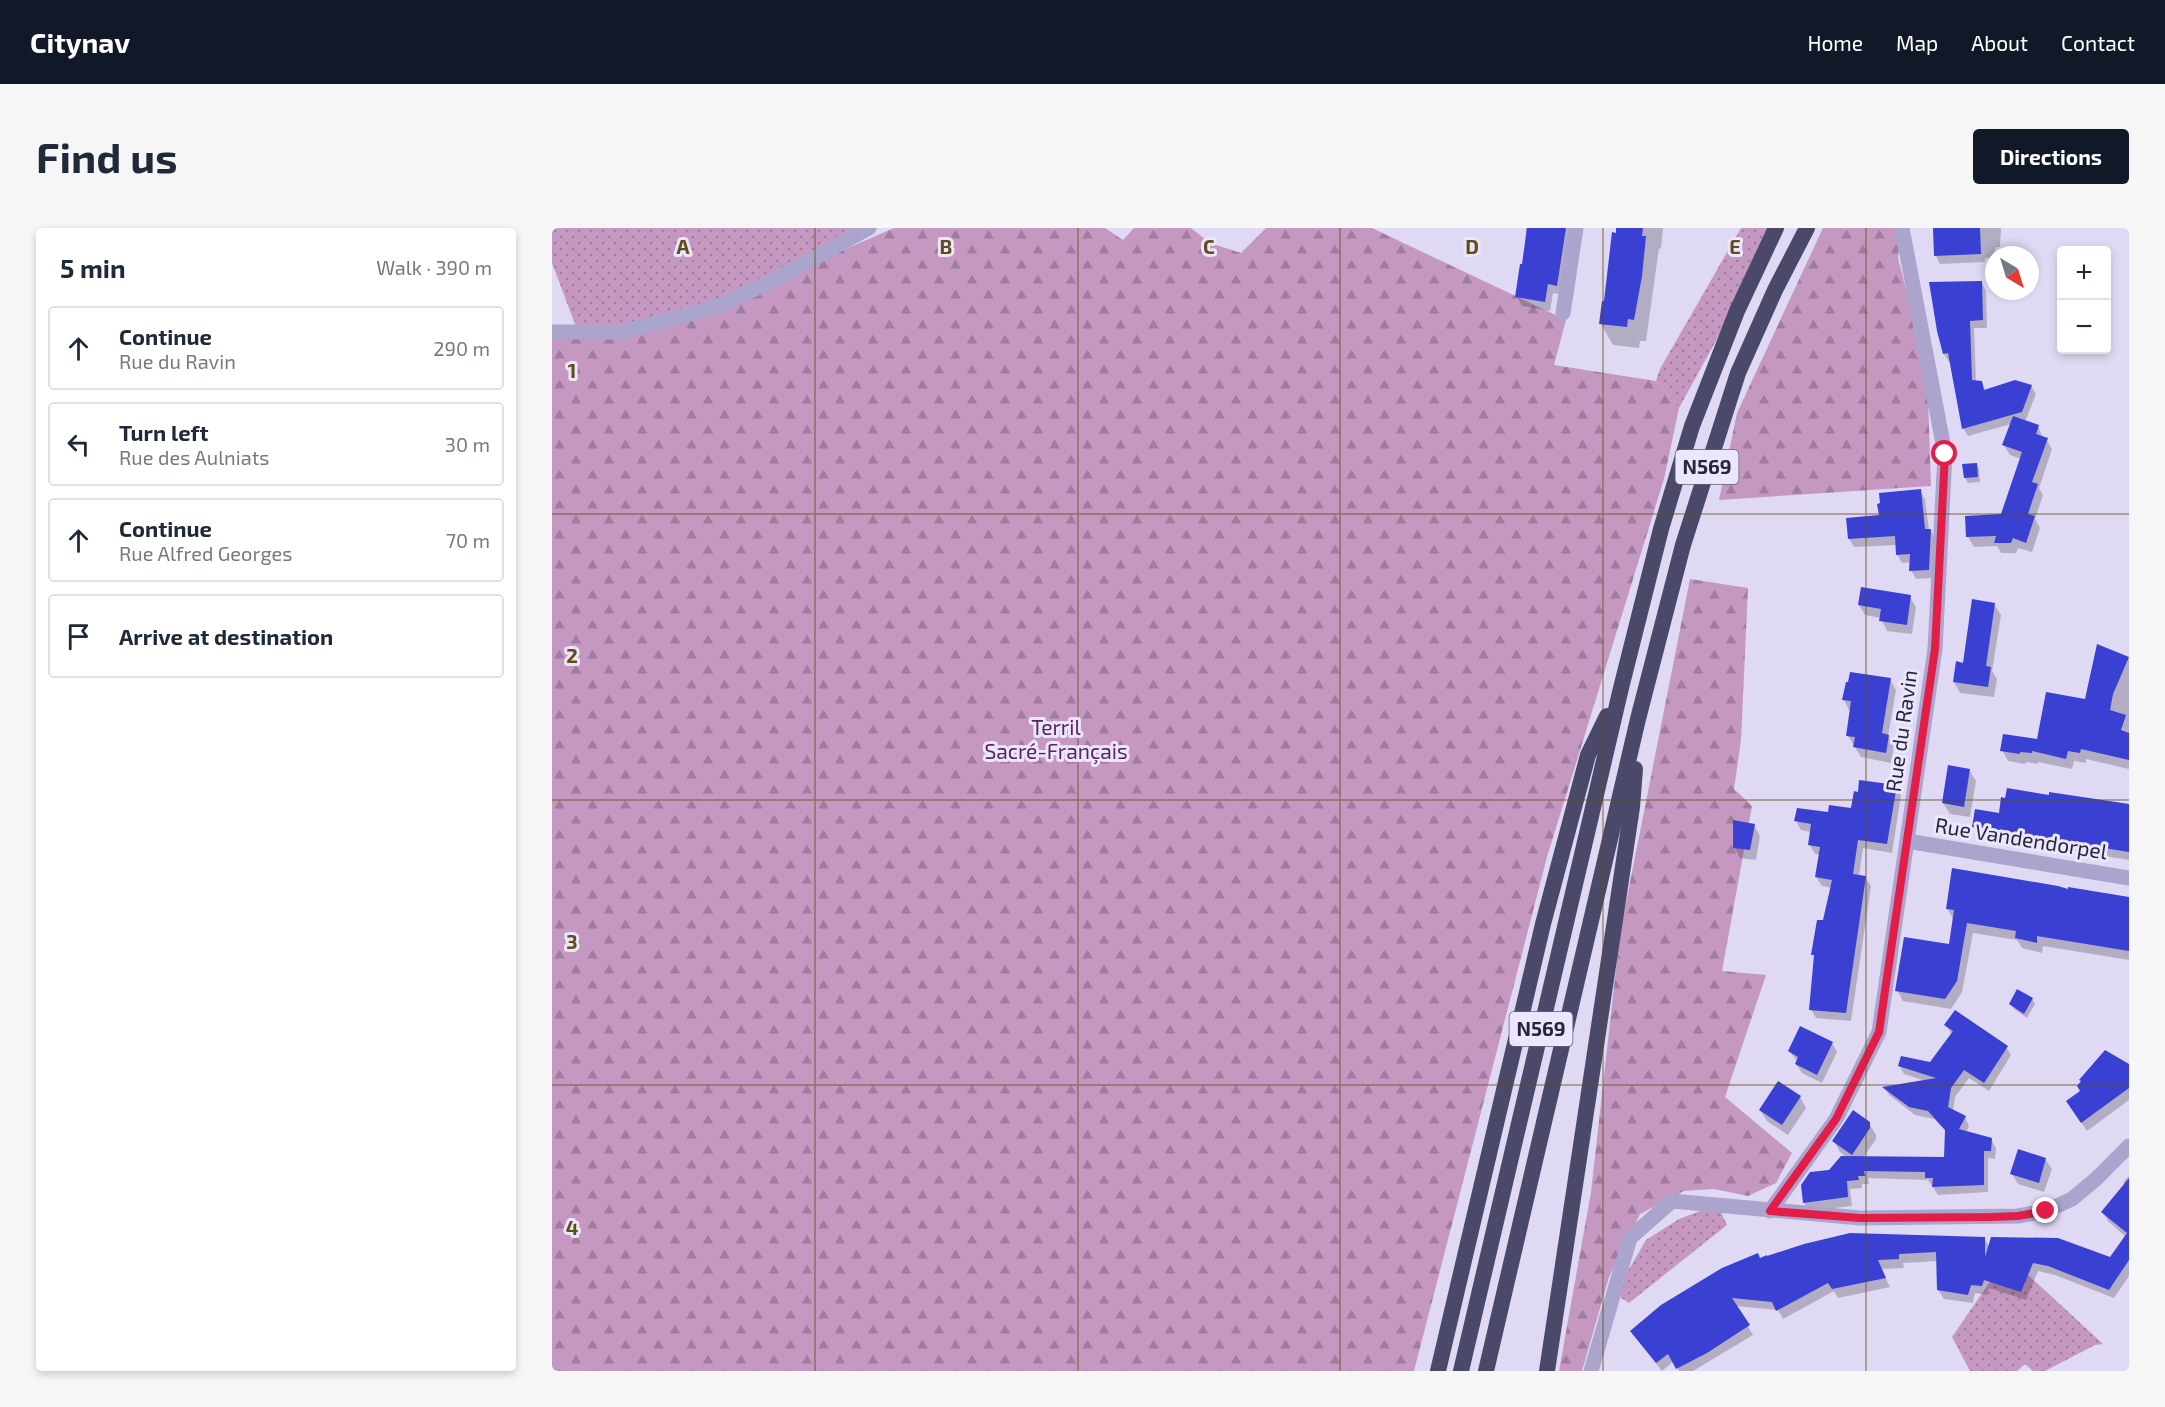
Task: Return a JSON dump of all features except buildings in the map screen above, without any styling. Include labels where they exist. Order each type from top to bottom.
[{"type":"highway","name":"N569","points":[[1461,1371],[1621,688],[1661,529],[1692,426],[1737,311],[1776,228]]},
{"type":"highway","name":"N569","points":[[1486,1371],[1638,719],[1683,545],[1734,384],[1775,290],[1808,228]]},
{"type":"highway","points":[[1438,1371],[1543,924],[1588,755],[1621,688]]},
{"type":"highway","points":[[1547,1371],[1632,807],[1638,719]]},
{"type":"street","points":[[552,332],[622,332],[719,306],[774,280],[869,228]]},
{"type":"street","points":[[1563,313],[1576,228]]},
{"type":"street","name":"Rue du Ravin","points":[[1770,1211],[1836,1119],[1879,1032],[1935,649],[1945,454],[1902,228]]},
{"type":"street","name":"Rue Vandendorpel","points":[[1907,841],[2129,878]]},
{"type":"street","points":[[1591,1371],[1630,1238],[1672,1201],[1860,1218],[2018,1216],[2046,1211],[2073,1199],[2129,1146]]},
{"type":"green space","points":[[552,228],[876,228],[772,291],[622,332],[578,332],[552,263]]},
{"type":"green space","name":"Terril Sacré-Français","points":[[894,228],[1105,228],[1123,240],[1134,228],[1191,228],[1210,243],[1241,253],[1266,228],[1372,228],[1566,320],[1554,365],[1656,381],[1679,408],[1664,479],[1547,857],[1414,1371],[552,1371],[552,336],[612,332],[708,309]]},
{"type":"green space","points":[[1741,228],[1778,228],[1679,408],[1656,381],[1660,369]]},
{"type":"green space","points":[[1823,228],[1901,228],[1898,258],[1927,370],[1931,486],[1719,500],[1737,413]]},
{"type":"green space","points":[[1690,579],[1748,588],[1741,740],[1734,789],[1752,806],[1722,971],[1766,975],[1725,1097],[1792,1153],[1776,1183],[1748,1196],[1714,1189],[1684,1191],[1640,1214],[1609,1277],[1582,1371],[1559,1371],[1591,1192],[1620,933]]},
{"type":"green space","points":[[1708,1208],[1721,1212],[1727,1225],[1629,1303],[1621,1298],[1621,1283],[1646,1240],[1679,1219]]},
{"type":"green space","points":[[1996,1273],[2026,1273],[2103,1344],[2095,1345],[2045,1371],[2033,1371],[2025,1364],[2017,1371],[1970,1371],[1952,1337]]},
{"type":"route","points":[[1945,454],[1935,649],[1879,1032],[1836,1119],[1770,1211],[1860,1218],[2018,1216],[2046,1211]]}]
